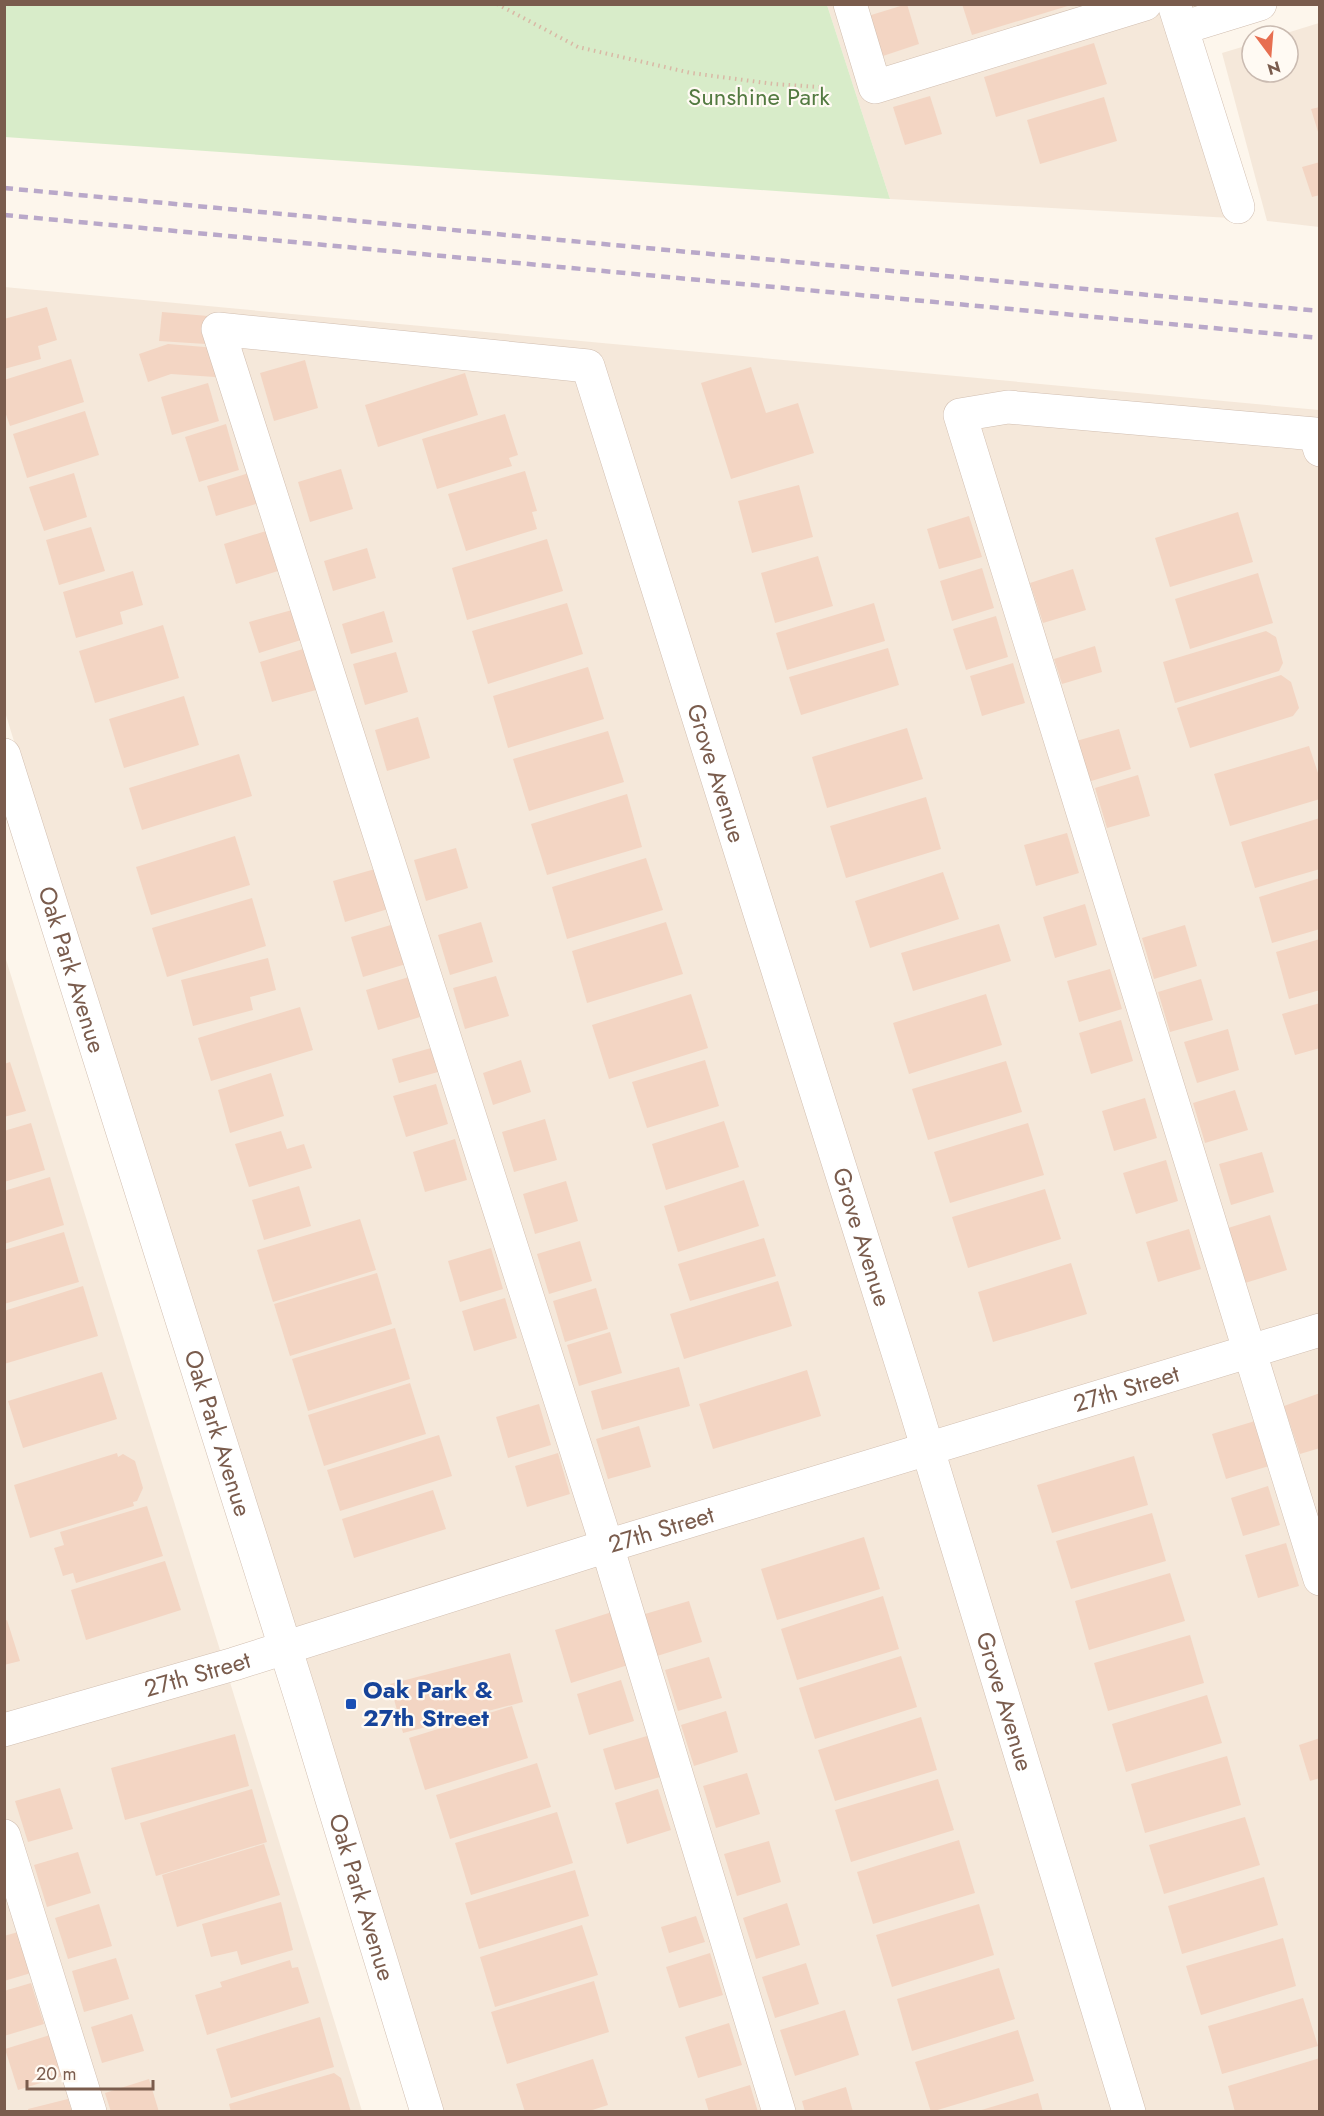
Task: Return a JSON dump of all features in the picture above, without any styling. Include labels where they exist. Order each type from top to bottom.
[{"type":"street","points":[[849,4],[875,87],[1145,4]]},
{"type":"street","points":[[1238,207],[1178,16],[1260,4]]},
{"type":"street","name":"Grove Avenue","points":[[607,1546],[218,329],[588,366],[927,1449],[1129,2112]]},
{"type":"street","points":[[1317,442],[1008,406],[960,415],[1320,1579]]},
{"type":"street","name":"Oak Park Avenue","points":[[4,755],[284,1646],[427,2112]]},
{"type":"street","name":"27th Street","points":[[4,1731],[1320,1330]]},
{"type":"street","points":[[607,1546],[779,2112]]},
{"type":"street","points":[[4,1836],[90,2112]]},
{"type":"path","points":[[497,4],[578,47],[691,72],[774,84],[819,87]]},
{"type":"shaded area","points":[[827,5],[1160,5],[1231,218],[890,199]]},
{"type":"shaded area","points":[[1319,23],[1319,227],[1267,221],[1222,53],[1240,48],[1240,84],[1300,84],[1300,29]]},
{"type":"shaded area","points":[[4,287],[1319,410],[1319,2111],[435,2111],[5,712]]},
{"type":"shaded area","points":[[4,953],[246,1734],[362,2111],[5,2111]]},
{"type":"green space","name":"Sunshine Park","points":[[4,5],[827,5],[890,199],[5,137]]},
{"type":"building","points":[[907,4],[919,44],[880,57],[868,16]]},
{"type":"building","points":[[962,4],[1071,4],[1071,5],[972,35]]},
{"type":"building","points":[[1094,43],[1107,84],[996,117],[984,77]]},
{"type":"building","points":[[930,96],[942,134],[905,145],[893,107]]},
{"type":"building","points":[[1104,97],[1117,141],[1040,164],[1027,120]]},
{"type":"building","points":[[1320,107],[1320,135],[1319,135],[1311,109]]},
{"type":"building","points":[[1320,162],[1320,195],[1312,197],[1302,167]]},
{"type":"building","points":[[47,307],[57,340],[38,346],[41,359],[4,369],[4,319]]},
{"type":"building","points":[[162,312],[208,316],[206,344],[159,341]]},
{"type":"building","points":[[168,344],[217,348],[215,377],[171,374],[148,382],[139,354]]},
{"type":"building","points":[[71,359],[84,402],[10,426],[4,409],[4,380]]},
{"type":"building","points":[[305,360],[318,408],[274,421],[260,373]]},
{"type":"building","points":[[751,367],[766,413],[798,403],[814,453],[731,479],[701,383]]},
{"type":"building","points":[[465,373],[478,415],[378,447],[365,405]]},
{"type":"building","points":[[208,383],[219,421],[172,435],[161,397]]},
{"type":"building","points":[[85,411],[99,455],[27,478],[13,434]]},
{"type":"building","points":[[505,414],[518,455],[509,458],[512,466],[437,489],[422,439]]},
{"type":"building","points":[[226,424],[239,470],[199,482],[185,437]]},
{"type":"building","points":[[341,469],[353,509],[310,522],[298,482]]},
{"type":"building","points":[[525,471],[537,511],[532,512],[537,529],[466,551],[448,494]]},
{"type":"building","points":[[74,473],[87,517],[44,531],[29,487]]},
{"type":"building","points":[[249,473],[259,503],[216,516],[207,486]]},
{"type":"building","points":[[799,485],[813,537],[752,553],[738,501]]},
{"type":"building","points":[[1238,512],[1253,562],[1170,587],[1155,538]]},
{"type":"building","points":[[969,516],[982,557],[939,569],[927,529]]},
{"type":"building","points":[[91,527],[105,571],[59,585],[46,540]]},
{"type":"building","points":[[266,531],[278,571],[236,584],[224,544]]},
{"type":"building","points":[[547,539],[563,591],[467,620],[452,568]]},
{"type":"building","points":[[367,548],[376,578],[333,591],[324,561]]},
{"type":"building","points":[[818,556],[833,606],[775,623],[761,573]]},
{"type":"building","points":[[982,568],[994,608],[952,621],[940,581]]},
{"type":"building","points":[[1073,569],[1086,610],[1043,623],[1030,583]]},
{"type":"building","points":[[133,571],[143,605],[120,612],[123,624],[76,638],[63,592]]},
{"type":"building","points":[[1258,573],[1273,623],[1190,649],[1175,599]]},
{"type":"building","points":[[567,603],[583,654],[488,684],[472,631]]},
{"type":"building","points":[[874,603],[885,641],[787,670],[776,633]]},
{"type":"building","points":[[292,610],[301,640],[259,653],[249,622]]},
{"type":"building","points":[[384,611],[393,642],[351,654],[342,624]]},
{"type":"building","points":[[996,616],[1008,657],[966,670],[953,629]]},
{"type":"building","points":[[163,625],[179,678],[95,703],[79,651]]},
{"type":"building","points":[[1266,631],[1276,637],[1283,663],[1279,671],[1175,703],[1163,662]]},
{"type":"building","points":[[1095,646],[1102,672],[1062,684],[1054,659]]},
{"type":"building","points":[[888,648],[899,685],[801,715],[789,677]]},
{"type":"building","points":[[303,649],[316,690],[272,702],[260,662]]},
{"type":"building","points":[[396,652],[408,692],[365,705],[353,664]]},
{"type":"building","points":[[1013,663],[1025,703],[982,716],[970,676]]},
{"type":"building","points":[[588,667],[604,719],[508,748],[493,696]]},
{"type":"building","points":[[1281,675],[1291,682],[1299,708],[1293,716],[1190,748],[1177,708]]},
{"type":"building","points":[[184,696],[199,745],[124,768],[109,719]]},
{"type":"building","points":[[418,717],[430,758],[387,771],[375,730]]},
{"type":"building","points":[[907,728],[923,779],[827,808],[812,757]]},
{"type":"building","points":[[1119,729],[1131,769],[1088,782],[1076,741]]},
{"type":"building","points":[[608,731],[624,782],[529,811],[513,759]]},
{"type":"building","points":[[1309,746],[1320,779],[1320,799],[1230,826],[1214,774]]},
{"type":"building","points":[[239,754],[252,796],[142,830],[129,788]]},
{"type":"building","points":[[1138,775],[1150,816],[1107,828],[1095,788]]},
{"type":"building","points":[[627,794],[642,847],[547,875],[531,824]]},
{"type":"building","points":[[926,797],[941,849],[846,878],[830,826]]},
{"type":"building","points":[[1320,818],[1320,869],[1255,888],[1241,842]]},
{"type":"building","points":[[1067,833],[1079,873],[1036,886],[1024,845]]},
{"type":"building","points":[[235,836],[250,885],[151,915],[136,867]]},
{"type":"building","points":[[456,848],[468,888],[426,901],[414,860]]},
{"type":"building","points":[[646,858],[663,910],[567,939],[552,887]]},
{"type":"building","points":[[375,869],[388,909],[345,922],[333,881]]},
{"type":"building","points":[[943,872],[959,919],[870,948],[855,901]]},
{"type":"building","points":[[1320,878],[1320,929],[1272,943],[1259,897]]},
{"type":"building","points":[[252,898],[266,946],[167,977],[152,928]]},
{"type":"building","points":[[1085,904],[1097,945],[1055,958],[1043,917]]},
{"type":"building","points":[[481,922],[493,962],[450,975],[438,935]]},
{"type":"building","points":[[666,922],[683,974],[587,1003],[572,951]]},
{"type":"building","points":[[394,924],[406,964],[363,977],[351,937]]},
{"type":"building","points":[[999,924],[1011,961],[913,991],[901,953]]},
{"type":"building","points":[[1185,925],[1197,966],[1154,979],[1142,938]]},
{"type":"building","points":[[1320,939],[1320,990],[1289,999],[1276,952]]},
{"type":"building","points":[[268,958],[276,990],[250,997],[253,1010],[193,1026],[181,980]]},
{"type":"building","points":[[1110,969],[1122,1009],[1079,1022],[1067,981]]},
{"type":"building","points":[[496,976],[509,1016],[465,1029],[453,988]]},
{"type":"building","points":[[409,977],[420,1017],[378,1030],[366,990]]},
{"type":"building","points":[[1201,979],[1213,1020],[1170,1032],[1158,992]]},
{"type":"building","points":[[691,994],[708,1048],[609,1079],[592,1025]]},
{"type":"building","points":[[986,994],[1002,1045],[909,1074],[893,1023]]},
{"type":"building","points":[[1320,1003],[1320,1048],[1295,1055],[1282,1014]]},
{"type":"building","points":[[300,1007],[313,1050],[211,1081],[198,1038]]},
{"type":"building","points":[[1121,1020],[1133,1061],[1091,1074],[1079,1033]]},
{"type":"building","points":[[1228,1029],[1239,1070],[1197,1083],[1184,1042]]},
{"type":"building","points":[[431,1048],[438,1072],[399,1083],[392,1059]]},
{"type":"building","points":[[521,1060],[531,1092],[493,1105],[483,1073]]},
{"type":"building","points":[[705,1060],[719,1106],[647,1128],[632,1082]]},
{"type":"building","points":[[1006,1061],[1022,1112],[928,1140],[912,1089]]},
{"type":"building","points":[[10,1062],[26,1111],[4,1117],[4,1064]]},
{"type":"building","points":[[271,1073],[284,1116],[230,1133],[218,1090]]},
{"type":"building","points":[[436,1084],[448,1124],[406,1137],[393,1096]]},
{"type":"building","points":[[1235,1090],[1248,1130],[1205,1143],[1193,1103]]},
{"type":"building","points":[[1145,1098],[1157,1138],[1114,1151],[1102,1111]]},
{"type":"building","points":[[545,1119],[557,1160],[514,1172],[502,1132]]},
{"type":"building","points":[[724,1121],[739,1167],[666,1190],[652,1144]]},
{"type":"building","points":[[31,1123],[45,1170],[4,1182],[4,1131]]},
{"type":"building","points":[[1028,1123],[1044,1175],[950,1203],[934,1152]]},
{"type":"building","points":[[281,1131],[287,1149],[304,1144],[312,1168],[249,1187],[235,1144]]},
{"type":"building","points":[[455,1139],[467,1180],[425,1192],[413,1152]]},
{"type":"building","points":[[1262,1152],[1274,1192],[1231,1205],[1219,1164]]},
{"type":"building","points":[[1166,1160],[1178,1201],[1136,1214],[1123,1173]]},
{"type":"building","points":[[50,1177],[64,1225],[4,1244],[4,1191]]},
{"type":"building","points":[[744,1180],[759,1226],[678,1252],[664,1206]]},
{"type":"building","points":[[566,1181],[578,1221],[535,1234],[523,1194]]},
{"type":"building","points":[[299,1186],[311,1226],[264,1240],[252,1200]]},
{"type":"building","points":[[1045,1189],[1061,1239],[968,1268],[952,1217]]},
{"type":"building","points":[[1270,1215],[1287,1270],[1245,1283],[1228,1228]]},
{"type":"building","points":[[360,1219],[376,1270],[273,1302],[257,1250]]},
{"type":"building","points":[[1189,1229],[1201,1269],[1158,1282],[1146,1242]]},
{"type":"building","points":[[64,1232],[79,1282],[4,1304],[4,1250]]},
{"type":"building","points":[[764,1238],[776,1276],[690,1301],[678,1264]]},
{"type":"building","points":[[580,1241],[592,1281],[549,1294],[537,1254]]},
{"type":"building","points":[[491,1248],[503,1289],[460,1302],[448,1261]]},
{"type":"building","points":[[1071,1263],[1087,1314],[993,1342],[978,1292]]},
{"type":"building","points":[[377,1273],[392,1324],[290,1356],[274,1304]]},
{"type":"building","points":[[778,1281],[792,1326],[684,1359],[670,1314]]},
{"type":"building","points":[[83,1286],[98,1336],[4,1364],[4,1311]]},
{"type":"building","points":[[596,1288],[608,1329],[565,1342],[553,1301]]},
{"type":"building","points":[[505,1298],[517,1338],[474,1351],[462,1311]]},
{"type":"building","points":[[395,1328],[410,1379],[308,1411],[292,1359]]},
{"type":"building","points":[[610,1332],[622,1373],[579,1386],[567,1345]]},
{"type":"building","points":[[679,1367],[690,1406],[602,1430],[591,1391]]},
{"type":"building","points":[[807,1370],[821,1416],[713,1449],[699,1404]]},
{"type":"building","points":[[102,1372],[117,1419],[23,1448],[8,1401]]},
{"type":"building","points":[[410,1383],[426,1434],[324,1466],[308,1415]]},
{"type":"building","points":[[1320,1393],[1320,1448],[1300,1454],[1284,1406]]},
{"type":"building","points":[[539,1404],[551,1445],[508,1458],[496,1417]]},
{"type":"building","points":[[1255,1421],[1269,1466],[1226,1479],[1212,1434]]},
{"type":"building","points":[[639,1426],[651,1467],[608,1479],[596,1439]]},
{"type":"building","points":[[439,1435],[452,1476],[340,1511],[327,1470]]},
{"type":"building","points":[[117,1453],[118,1457],[123,1454],[135,1461],[143,1488],[137,1501],[133,1502],[134,1506],[30,1538],[14,1485]]},
{"type":"building","points":[[558,1453],[570,1494],[527,1507],[515,1466]]},
{"type":"building","points":[[1134,1456],[1148,1505],[1052,1533],[1037,1485]]},
{"type":"building","points":[[1268,1486],[1280,1525],[1243,1536],[1231,1498]]},
{"type":"building","points":[[433,1490],[446,1529],[354,1558],[342,1519]]},
{"type":"building","points":[[147,1506],[163,1556],[76,1583],[73,1573],[63,1576],[54,1548],[64,1545],[60,1532]]},
{"type":"building","points":[[1152,1513],[1166,1561],[1071,1589],[1056,1541]]},
{"type":"building","points":[[864,1537],[880,1589],[777,1620],[761,1569]]},
{"type":"building","points":[[1286,1543],[1299,1586],[1258,1598],[1245,1555]]},
{"type":"building","points":[[165,1561],[181,1610],[86,1640],[71,1590]]},
{"type":"building","points":[[1170,1573],[1185,1621],[1089,1650],[1075,1601]]},
{"type":"building","points":[[883,1596],[899,1649],[797,1680],[781,1629]]},
{"type":"building","points":[[689,1601],[702,1642],[657,1656],[645,1614]]},
{"type":"building","points":[[612,1612],[628,1665],[571,1683],[555,1630]]},
{"type":"building","points":[[7,1620],[20,1661],[4,1665],[4,1621]]},
{"type":"building","points":[[1190,1635],[1204,1683],[1108,1711],[1094,1663]]},
{"type":"building","points":[[510,1653],[523,1702],[403,1733],[390,1684]]},
{"type":"building","points":[[901,1656],[917,1707],[815,1739],[799,1688]]},
{"type":"building","points":[[709,1657],[722,1698],[678,1711],[665,1670]]},
{"type":"building","points":[[621,1680],[634,1721],[589,1735],[577,1694]]},
{"type":"building","points":[[1207,1695],[1222,1743],[1126,1772],[1112,1724]]},
{"type":"building","points":[[512,1706],[528,1758],[425,1790],[409,1738]]},
{"type":"building","points":[[726,1711],[738,1752],[694,1766],[681,1725]]},
{"type":"building","points":[[921,1717],[937,1770],[835,1801],[818,1750]]},
{"type":"building","points":[[235,1734],[249,1786],[125,1820],[111,1768]]},
{"type":"building","points":[[647,1736],[660,1777],[615,1790],[603,1749]]},
{"type":"building","points":[[1320,1738],[1320,1778],[1310,1781],[1299,1745]]},
{"type":"building","points":[[1227,1756],[1241,1805],[1145,1833],[1131,1784]]},
{"type":"building","points":[[537,1763],[551,1807],[450,1839],[436,1795]]},
{"type":"building","points":[[747,1773],[760,1814],[716,1828],[703,1786]]},
{"type":"building","points":[[938,1779],[954,1830],[851,1862],[835,1810]]},
{"type":"building","points":[[60,1788],[73,1829],[28,1842],[15,1801]]},
{"type":"building","points":[[252,1789],[267,1842],[156,1876],[140,1823]]},
{"type":"building","points":[[658,1789],[671,1830],[627,1844],[615,1803]]},
{"type":"building","points":[[557,1812],[573,1863],[471,1895],[455,1843]]},
{"type":"building","points":[[1245,1817],[1260,1865],[1164,1894],[1149,1845]]},
{"type":"building","points":[[959,1840],[975,1893],[873,1924],[857,1872]]},
{"type":"building","points":[[769,1841],[781,1882],[737,1896],[724,1854]]},
{"type":"building","points":[[264,1844],[280,1895],[177,1927],[162,1875]]},
{"type":"building","points":[[78,1852],[91,1893],[47,1907],[34,1865]]},
{"type":"building","points":[[575,1870],[589,1916],[479,1949],[465,1903]]},
{"type":"building","points":[[1264,1877],[1278,1925],[1182,1954],[1168,1906]]},
{"type":"building","points":[[281,1902],[293,1950],[241,1965],[237,1951],[211,1957],[202,1924]]},
{"type":"building","points":[[787,1903],[800,1945],[756,1959],[743,1918]]},
{"type":"building","points":[[99,1904],[112,1946],[68,1959],[55,1918]]},
{"type":"building","points":[[979,1904],[994,1955],[892,1987],[876,1935]]},
{"type":"building","points":[[696,1916],[705,1942],[669,1953],[661,1927]]},
{"type":"building","points":[[582,1925],[598,1975],[495,2007],[480,1957]]},
{"type":"building","points":[[18,1932],[31,1973],[4,1981],[4,1936]]},
{"type":"building","points":[[1283,1938],[1296,1986],[1201,2015],[1186,1966]]},
{"type":"building","points":[[710,1953],[723,1995],[679,2008],[666,1967]]},
{"type":"building","points":[[116,1958],[129,1999],[84,2012],[72,1971]]},
{"type":"building","points":[[290,1960],[292,1968],[298,1967],[309,2003],[207,2035],[195,1995],[222,1987],[220,1982]]},
{"type":"building","points":[[806,1963],[819,2004],[775,2018],[762,1977]]},
{"type":"building","points":[[999,1968],[1015,2019],[912,2051],[897,1999]]},
{"type":"building","points":[[594,1981],[609,2032],[507,2064],[491,2012]]},
{"type":"building","points":[[31,1983],[44,2024],[4,2036],[4,1991]]},
{"type":"building","points":[[1303,1998],[1318,2046],[1222,2074],[1208,2026]]},
{"type":"building","points":[[845,2010],[859,2055],[795,2076],[780,2030]]},
{"type":"building","points":[[132,2014],[144,2051],[102,2063],[91,2027]]},
{"type":"building","points":[[320,2017],[334,2067],[231,2098],[216,2049]]},
{"type":"building","points":[[729,2023],[742,2065],[698,2078],[685,2037]]},
{"type":"building","points":[[1018,2030],[1034,2081],[931,2112],[915,2062]]},
{"type":"building","points":[[50,2035],[63,2076],[18,2090],[5,2049]]},
{"type":"building","points":[[1320,2058],[1320,2110],[1235,2112],[1228,2086]]},
{"type":"building","points":[[593,2059],[608,2105],[586,2112],[525,2112],[516,2084]]},
{"type":"building","points":[[334,2073],[341,2078],[351,2112],[231,2112],[229,2104]]},
{"type":"building","points":[[149,2079],[159,2112],[111,2112],[105,2093]]},
{"type":"building","points":[[750,2085],[758,2112],[709,2112],[705,2099]]},
{"type":"building","points":[[846,2087],[853,2112],[805,2112],[802,2101]]},
{"type":"building","points":[[1038,2093],[1043,2112],[978,2112],[978,2111]]},
{"type":"building","points":[[68,2099],[72,2112],[29,2112],[28,2109]]},
{"type":"railway","points":[[4,188],[1320,311]]},
{"type":"railway","points":[[4,215],[1320,338]]},
{"type":"place","name":"Oak Park & 27th Street","points":[[351,1704]]}]
